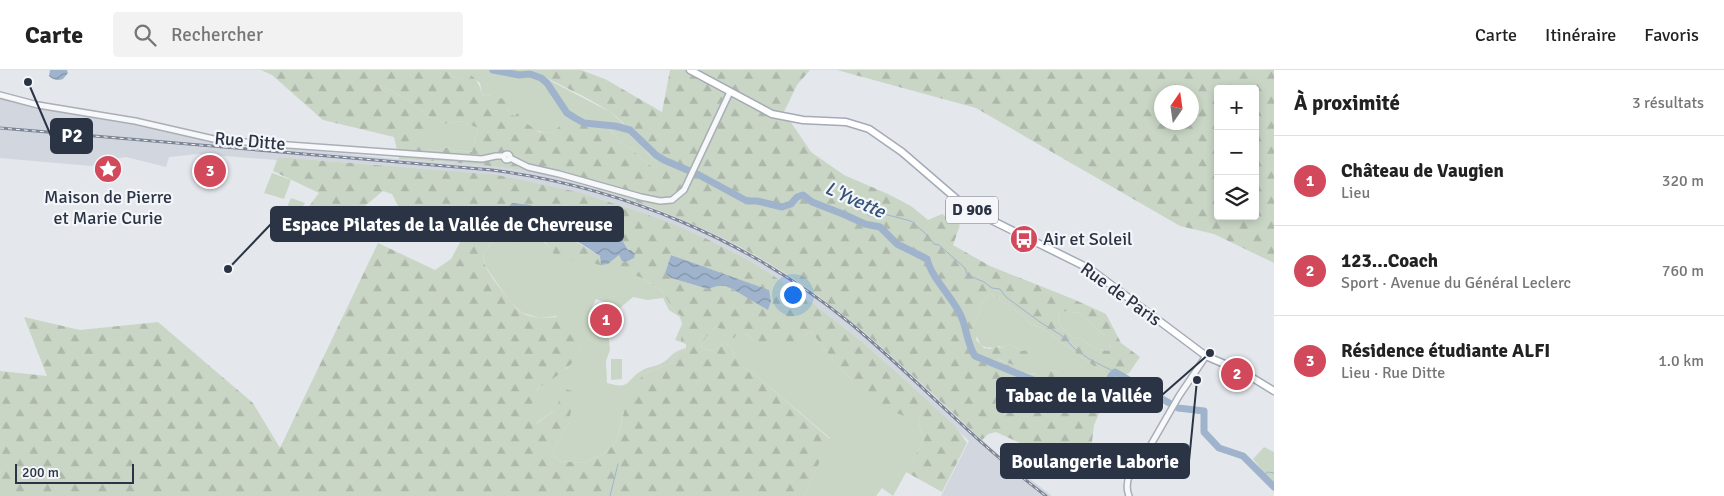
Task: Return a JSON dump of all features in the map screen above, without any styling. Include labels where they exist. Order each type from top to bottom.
[{"type":"main road","name":"Rue de Paris","points":[[690,70],[772,114],[803,120],[846,122],[873,132],[902,152],[967,208],[1090,269],[1206,356],[1243,372],[1274,391]]},
{"type":"street","name":"Rue Ditte","points":[[3,96],[38,105],[135,121],[218,140],[445,157],[482,159],[504,156],[506,160],[510,158],[528,167],[660,201],[672,200],[684,190],[730,92]]},
{"type":"street","points":[[1129,496],[1127,489],[1129,477],[1206,356]]},
{"type":"shaded area","points":[[0,99],[214,141],[524,170],[555,176],[655,209],[692,223],[728,241],[771,265],[812,292],[838,311],[897,361],[998,454],[1052,496],[941,496],[969,441],[903,378],[860,340],[800,293],[747,259],[705,238],[632,209],[600,199],[375,165],[278,157],[277,160],[198,154],[169,157],[166,167],[126,157],[102,161],[92,166],[0,158]]},
{"type":"green space","points":[[261,70],[447,70],[454,77],[461,79],[465,71],[476,80],[482,94],[504,99],[509,104],[507,109],[510,114],[515,116],[518,112],[522,111],[526,115],[526,123],[539,132],[551,133],[564,123],[575,122],[589,127],[589,118],[591,117],[600,122],[621,143],[633,150],[645,162],[656,169],[657,164],[617,117],[571,90],[530,70],[581,70],[605,79],[662,112],[670,70],[810,70],[797,85],[784,112],[811,152],[844,175],[911,206],[928,220],[942,214],[960,225],[953,245],[990,266],[1106,314],[1121,343],[1140,357],[1129,373],[1114,379],[1094,425],[1088,474],[996,432],[988,434],[982,440],[894,358],[838,311],[783,272],[725,239],[632,200],[559,177],[495,167],[399,159],[394,137],[323,120],[272,75]],"holes":[[[381,85],[411,102],[429,117],[437,119],[444,124],[461,121],[478,128],[472,152],[453,150],[448,147],[436,151],[427,149],[427,130],[423,119],[407,104],[382,90]],[[990,293],[1022,315],[1032,325],[1042,328],[1095,367],[1108,373],[1104,385],[1098,387],[1092,383],[1091,379],[1062,381],[1059,373],[1050,369],[1039,370],[1034,374],[1027,373],[993,359],[1017,365],[1030,361],[1032,355],[1030,350],[1022,351],[1009,344],[1002,348],[995,346],[990,349],[984,348],[976,340],[978,331],[973,325],[982,302]],[[1061,311],[1079,313],[1104,335],[1110,345],[1108,351],[1093,348],[1082,339],[1073,338],[1060,325],[1058,317]]]},
{"type":"green space","points":[[447,70],[530,70],[610,112],[625,125],[657,164],[656,169],[645,162],[633,150],[621,143],[600,122],[591,118],[589,119],[590,127],[575,122],[564,124],[551,133],[535,130],[524,121],[518,112],[515,116],[510,114],[499,100],[482,94],[480,83],[465,72],[461,79],[454,77]]},
{"type":"green space","points":[[837,70],[1274,70],[1274,263],[1214,234],[1180,226],[976,108]]},
{"type":"green space","points":[[381,85],[411,102],[429,117],[437,119],[444,124],[461,121],[478,128],[472,152],[453,150],[448,147],[436,151],[427,149],[426,124],[400,101],[382,90]]},
{"type":"green space","points":[[278,157],[497,175],[573,191],[670,223],[747,259],[800,293],[860,340],[903,378],[956,427],[967,443],[942,492],[906,472],[924,440],[918,422],[922,411],[914,410],[910,418],[877,406],[832,359],[811,331],[801,338],[794,351],[755,342],[748,335],[738,333],[734,338],[730,338],[725,330],[715,327],[706,337],[701,347],[711,351],[725,343],[732,348],[734,356],[744,363],[743,367],[758,377],[830,439],[804,496],[0,496],[0,371],[47,376],[24,317],[80,330],[158,322],[253,403],[280,448],[378,243],[435,270],[451,259],[473,218],[403,216],[392,194],[383,191],[365,206],[351,214],[336,218],[325,216],[306,210],[319,193],[273,171]],"holes":[[[512,210],[539,211],[553,215],[568,227],[592,232],[619,243],[621,239],[628,250],[608,264],[600,256],[568,237],[542,233],[539,225],[533,225],[512,212]],[[524,230],[530,230],[536,237],[546,243],[561,263],[566,264],[569,257],[572,262],[581,263],[583,255],[593,263],[640,277],[662,291],[674,311],[683,317],[681,341],[687,343],[687,349],[678,352],[670,364],[644,374],[629,393],[616,442],[605,453],[584,463],[559,461],[552,453],[569,422],[574,392],[566,389],[561,392],[557,409],[537,423],[532,401],[534,394],[539,388],[560,374],[572,363],[580,347],[570,332],[573,324],[569,317],[539,318],[522,313],[502,292],[485,264],[483,255],[490,244],[512,233],[517,244],[521,241]],[[671,255],[695,264],[769,309],[726,286],[708,289],[671,278],[665,273]]]},
{"type":"green space","points":[[272,173],[291,180],[284,199],[264,193]]},
{"type":"green space","points":[[291,198],[305,203],[299,212],[287,207]]},
{"type":"green space","points":[[524,230],[530,230],[559,258],[583,255],[640,277],[662,291],[674,311],[683,317],[682,340],[688,343],[687,349],[678,352],[670,364],[644,374],[624,411],[616,442],[605,453],[584,463],[559,461],[552,453],[569,422],[557,409],[536,423],[531,403],[534,393],[545,382],[568,368],[580,347],[556,316],[540,318],[522,313],[508,299],[486,267],[483,255],[490,244],[512,233],[517,243],[521,241]],"holes":[[[633,297],[647,300],[663,298],[669,310],[680,317],[682,324],[675,340],[686,344],[686,348],[677,351],[660,364],[643,370],[624,385],[607,383],[606,361],[610,350],[608,330],[595,324],[588,316],[596,299],[620,308]]]},
{"type":"green space","points":[[990,293],[1022,315],[1032,325],[1042,328],[1095,367],[1108,373],[1104,385],[1098,387],[1083,380],[1061,381],[1059,373],[1053,371],[1045,370],[1028,373],[993,359],[992,357],[1012,365],[1022,351],[1009,344],[1002,348],[999,346],[986,347],[978,340],[973,325],[982,302]]},
{"type":"green space","points":[[1061,311],[1079,313],[1104,335],[1110,344],[1108,351],[1093,348],[1082,339],[1073,338],[1060,325],[1058,317]]},
{"type":"green space","points":[[715,327],[748,335],[755,342],[801,338],[811,331],[832,359],[852,380],[914,410],[923,410],[918,422],[924,440],[893,496],[882,488],[876,496],[804,496],[830,438],[758,377],[743,367],[743,363],[734,356],[732,348],[725,343],[712,351],[701,347],[706,337]]},
{"type":"green space","points":[[611,359],[622,359],[622,379],[611,380]]},
{"type":"green space","points":[[1264,447],[1274,452],[1274,485],[1253,459]]},
{"type":"water","points":[[50,70],[67,70],[68,73],[63,79],[56,80],[49,76]]},
{"type":"water","points":[[512,203],[531,205],[535,210],[535,208],[553,215],[568,227],[612,237],[611,240],[617,238],[619,242],[621,238],[628,250],[635,254],[634,258],[622,261],[619,255],[608,264],[601,265],[600,256],[576,241],[563,236],[549,237],[542,233],[539,225],[526,223],[521,217],[512,223],[510,219],[514,215],[511,213],[512,210],[509,206]]},
{"type":"water","points":[[671,255],[769,290],[771,301],[768,310],[726,286],[708,289],[671,278],[665,273]]},
{"type":"waterway","name":"L'Yvette","points":[[493,70],[519,75],[530,74],[541,78],[547,83],[567,113],[575,118],[584,123],[615,126],[630,130],[656,155],[664,160],[699,175],[747,201],[757,201],[782,207],[791,204],[797,197],[803,195],[812,202],[865,224],[880,227],[897,244],[927,259],[933,274],[953,301],[961,316],[970,347],[975,356],[1096,409],[1111,376],[1115,372],[1178,408],[1204,411],[1204,432],[1219,448],[1243,456],[1274,487]]},
{"type":"waterway","name":"L'Yvette","points":[[855,208],[871,216],[884,214],[911,221],[934,244],[939,245],[965,268],[967,274],[992,288],[1000,289],[1006,297],[1061,335],[1075,349],[1089,359],[1115,372]]},
{"type":"waterway","points":[[610,496],[618,464]]},
{"type":"waterway","points":[[1263,475],[1268,472],[1274,473]]},
{"type":"railway","points":[[0,128],[492,170],[588,189],[635,204],[682,222],[726,243],[770,266],[811,293],[875,344],[971,433],[1046,496]]},
{"type":"place","name":"P2","points":[[28,82]]},
{"type":"place","name":"Maison de Pierre et Marie Curie","points":[[108,169]]},
{"type":"place","name":"Résidence étudiante ALFI","points":[[210,171]]},
{"type":"place","name":"Air et Soleil","points":[[1024,239]]},
{"type":"place","name":"Espace Pilates de la Vallée de Chevreuse","points":[[228,269]]},
{"type":"place","name":"Château de Vaugien","points":[[606,320]]},
{"type":"place","name":"Tabac de la Vallée","points":[[1210,353]]},
{"type":"place","name":"123...Coach","points":[[1237,374]]},
{"type":"place","name":"Boulangerie Laborie","points":[[1197,380]]}]
